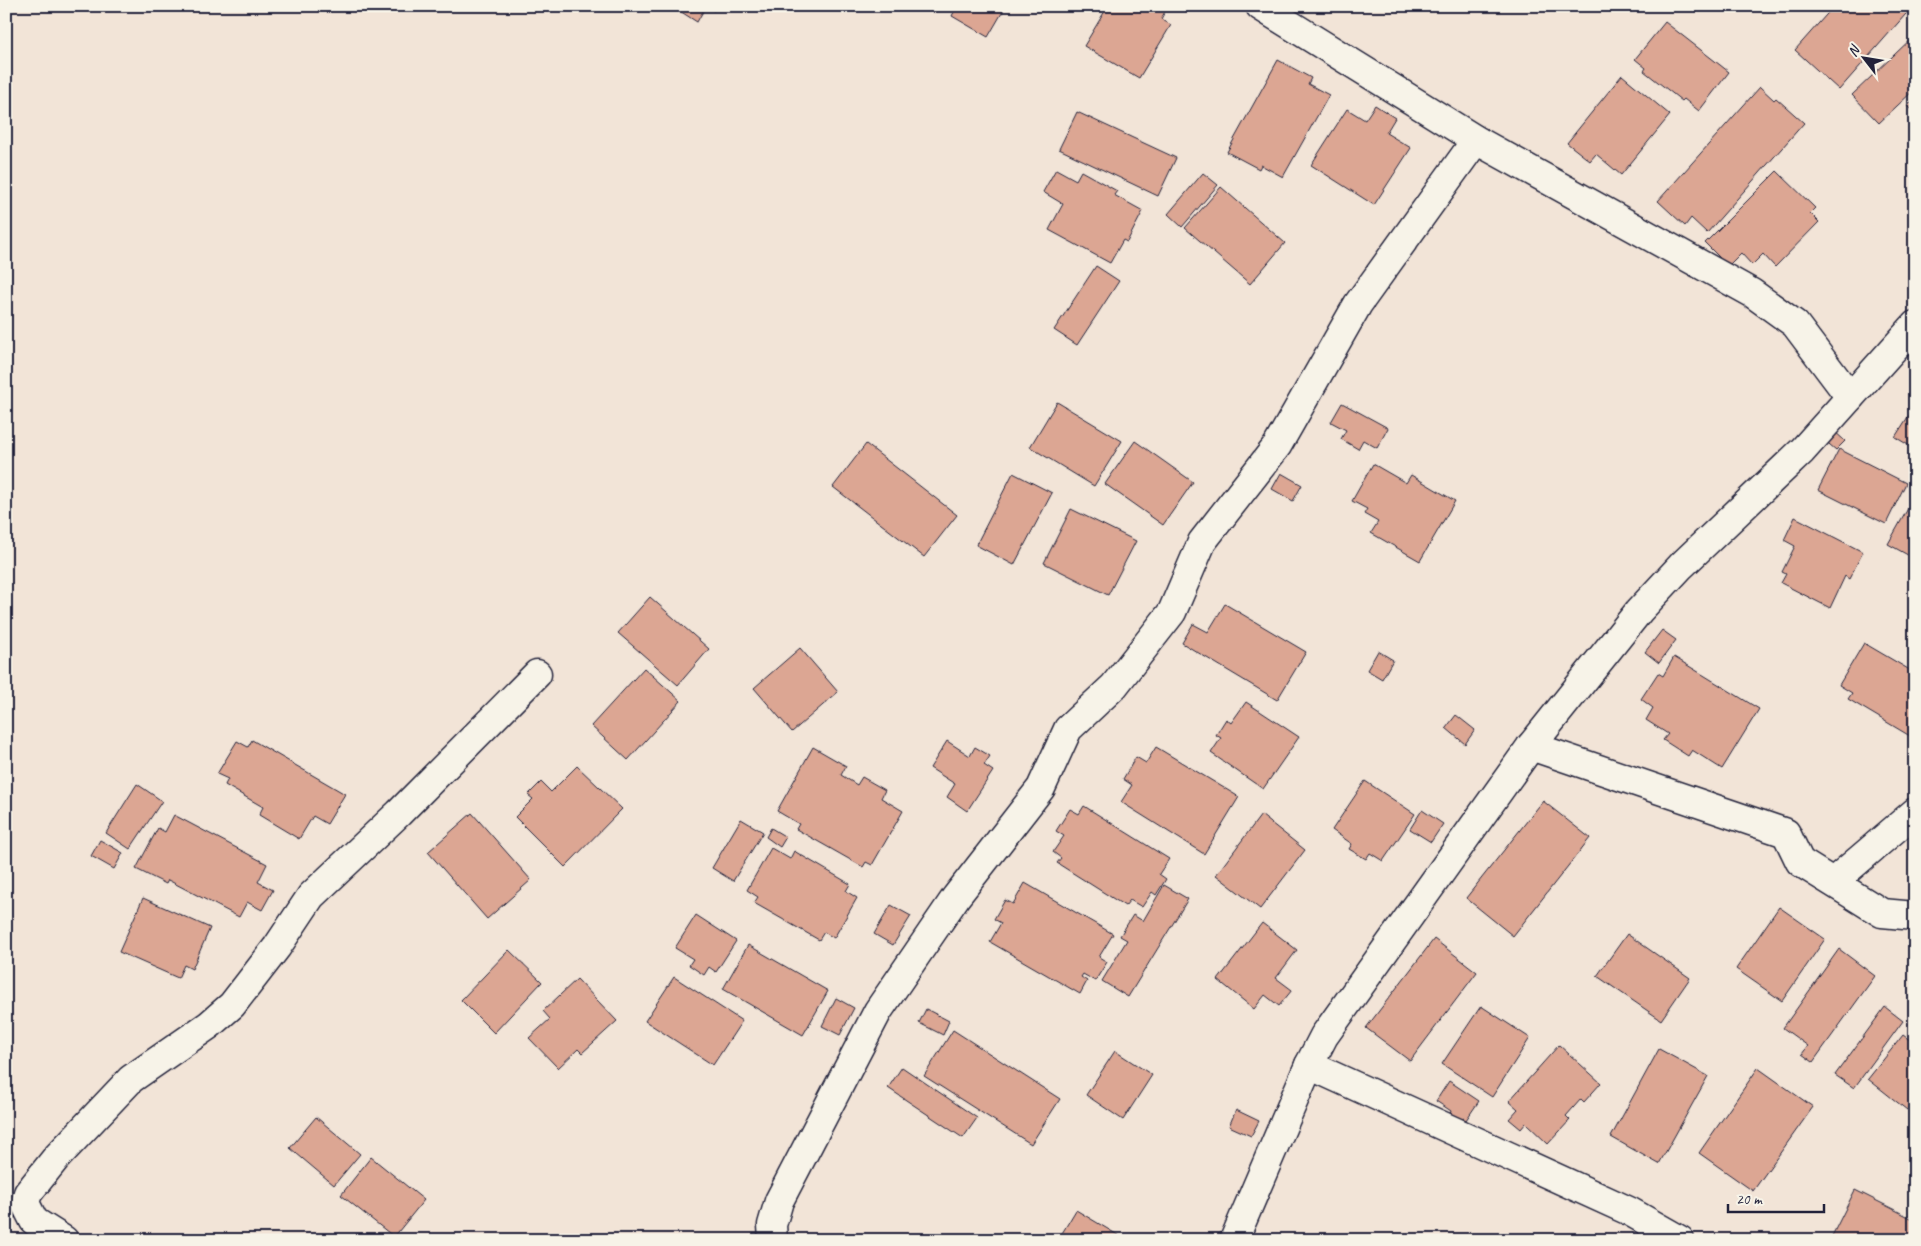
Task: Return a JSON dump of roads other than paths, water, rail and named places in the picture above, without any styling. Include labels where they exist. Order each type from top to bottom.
[{"type":"street","points":[[1260,6],[1476,140],[1752,293],[1794,324],[1850,397]]},
{"type":"street","points":[[773,1240],[772,1225],[779,1200],[878,1011],[956,897],[1041,788],[1068,729],[1114,686],[1172,612],[1202,542],[1277,446],[1358,304],[1476,140]]},
{"type":"street","points":[[1234,1240],[1309,1065],[1324,1036],[1531,746],[1639,611],[1682,566],[1802,451],[1915,325]]},
{"type":"street","points":[[64,1240],[34,1221],[25,1203],[28,1193],[56,1158],[131,1079],[210,1025],[232,1005],[277,947],[311,896],[399,813],[537,674]]},
{"type":"street","points":[[1531,746],[1786,833],[1800,862],[1882,913],[1915,916]]},
{"type":"street","points":[[1833,882],[1915,812]]},
{"type":"street","points":[[1309,1065],[1629,1211],[1680,1240]]}]
